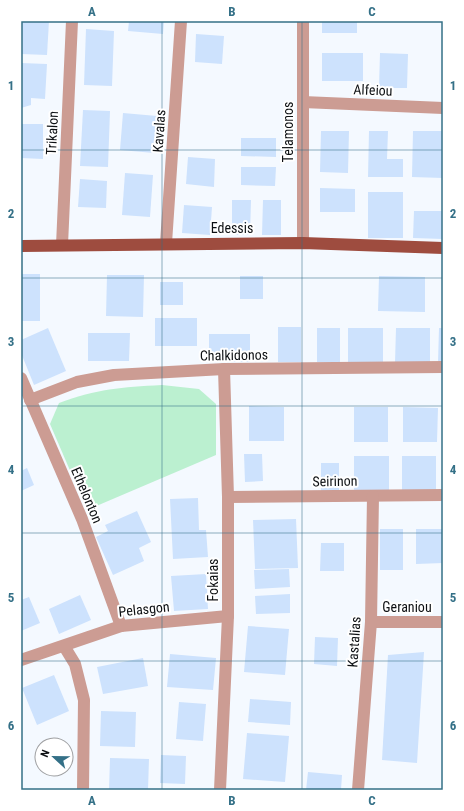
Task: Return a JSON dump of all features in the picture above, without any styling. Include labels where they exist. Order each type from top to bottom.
[{"type":"main road","name":"Edessis","points":[[21,246],[166,243],[303,243],[443,248]]},
{"type":"street","name":"Trikalon","points":[[62,245],[72,21]]},
{"type":"street","name":"Kavalas","points":[[166,243],[181,21]]},
{"type":"street","name":"Telamonos","points":[[303,21],[303,243]]},
{"type":"street","name":"Alfeiou","points":[[303,102],[443,108]]},
{"type":"street","name":"Chalkidonos","points":[[30,400],[77,382],[114,375],[224,369],[443,367]]},
{"type":"street","name":"Fokaias","points":[[220,790],[228,616],[228,497],[224,369]]},
{"type":"street","name":"Ethelonton","points":[[21,378],[82,518],[120,626]]},
{"type":"street","name":"Seirinon","points":[[228,497],[443,495]]},
{"type":"street","name":"Kastalias","points":[[358,790],[371,622],[373,496]]},
{"type":"street","name":"Pelasgon","points":[[21,660],[120,626],[228,616]]},
{"type":"street","name":"Geraniou","points":[[371,622],[443,622]]},
{"type":"street","points":[[64,646],[74,664],[84,700],[83,790]]},
{"type":"green space","points":[[162,385],[199,389],[216,404],[216,455],[87,510],[50,424],[59,403],[97,392]]},
{"type":"building","points":[[21,21],[49,21],[47,55],[21,54]]},
{"type":"building","points":[[129,21],[164,21],[163,34],[128,31]]},
{"type":"building","points":[[322,21],[357,21],[357,33],[322,33]]},
{"type":"building","points":[[86,29],[114,31],[112,86],[84,85]]},
{"type":"building","points":[[196,34],[224,36],[222,64],[195,62]]},
{"type":"building","points":[[322,53],[363,53],[363,81],[322,81]]},
{"type":"building","points":[[380,53],[408,54],[407,88],[379,88]]},
{"type":"building","points":[[21,63],[47,64],[45,99],[31,98],[31,105],[21,108]]},
{"type":"building","points":[[83,110],[110,111],[108,167],[80,166]]},
{"type":"building","points":[[123,113],[157,116],[154,153],[120,150]]},
{"type":"building","points":[[21,124],[43,124],[43,159],[21,158]]},
{"type":"building","points":[[321,131],[349,131],[348,173],[320,172]]},
{"type":"building","points":[[369,131],[388,131],[387,159],[403,159],[403,177],[368,177]]},
{"type":"building","points":[[413,131],[443,131],[443,178],[412,177]]},
{"type":"building","points":[[241,138],[276,138],[276,157],[241,156]]},
{"type":"building","points":[[188,157],[215,159],[214,187],[186,184]]},
{"type":"building","points":[[241,167],[276,167],[275,186],[241,185]]},
{"type":"building","points":[[125,173],[153,175],[150,217],[122,215]]},
{"type":"building","points":[[80,179],[107,181],[106,208],[78,207]]},
{"type":"building","points":[[320,188],[355,189],[355,212],[320,212]]},
{"type":"building","points":[[368,192],[403,192],[403,238],[368,238]]},
{"type":"building","points":[[232,200],[251,200],[250,235],[232,235]]},
{"type":"building","points":[[263,200],[281,200],[281,235],[262,235]]},
{"type":"building","points":[[184,205],[212,207],[210,235],[182,233]]},
{"type":"building","points":[[414,211],[443,211],[443,239],[413,238]]},
{"type":"building","points":[[21,274],[40,274],[40,321],[21,321]]},
{"type":"building","points":[[107,275],[144,275],[143,317],[106,316]]},
{"type":"building","points":[[240,276],[263,276],[263,299],[240,299]]},
{"type":"building","points":[[379,276],[425,277],[425,312],[378,311]]},
{"type":"building","points":[[160,282],[183,282],[183,305],[160,305]]},
{"type":"building","points":[[155,318],[197,318],[197,346],[155,346]]},
{"type":"building","points":[[278,327],[301,327],[301,362],[278,362]]},
{"type":"building","points":[[48,328],[66,371],[34,385],[21,353],[21,340]]},
{"type":"building","points":[[317,328],[340,328],[340,363],[317,362]]},
{"type":"building","points":[[348,328],[383,328],[383,363],[348,362]]},
{"type":"building","points":[[396,328],[430,328],[430,363],[395,363]]},
{"type":"building","points":[[439,328],[443,328],[443,363],[438,363]]},
{"type":"building","points":[[88,333],[130,333],[129,361],[88,361]]},
{"type":"building","points":[[209,334],[250,334],[250,362],[209,362]]},
{"type":"building","points":[[249,406],[284,407],[284,441],[249,441]]},
{"type":"building","points":[[354,407],[388,407],[388,442],[354,442]]},
{"type":"building","points":[[403,407],[438,408],[437,442],[403,442]]},
{"type":"building","points":[[244,454],[262,454],[263,481],[245,482]]},
{"type":"building","points":[[354,456],[389,456],[389,491],[354,491]]},
{"type":"building","points":[[402,456],[436,456],[436,491],[402,491]]},
{"type":"building","points":[[321,463],[339,463],[339,491],[321,491]]},
{"type":"building","points":[[27,468],[34,485],[21,491],[21,471]]},
{"type":"building","points":[[198,498],[199,530],[206,530],[208,557],[173,559],[170,499]]},
{"type":"building","points":[[137,511],[151,542],[139,548],[144,561],[113,575],[96,537],[108,531],[105,525]]},
{"type":"building","points":[[296,519],[298,568],[255,569],[253,520]]},
{"type":"building","points":[[380,529],[403,529],[403,570],[380,570]]},
{"type":"building","points":[[416,529],[443,529],[443,563],[416,564]]},
{"type":"building","points":[[321,543],[344,543],[344,571],[320,571]]},
{"type":"building","points":[[289,569],[290,587],[255,589],[254,570]]},
{"type":"building","points":[[206,574],[208,609],[174,611],[171,576]]},
{"type":"building","points":[[290,594],[290,613],[256,614],[255,596]]},
{"type":"building","points":[[80,595],[91,620],[59,634],[49,609]]},
{"type":"building","points":[[29,597],[40,623],[21,631],[21,600]]},
{"type":"building","points":[[248,626],[289,629],[285,675],[244,672]]},
{"type":"building","points":[[315,637],[338,638],[337,666],[314,664]]},
{"type":"building","points":[[424,652],[417,763],[382,760],[388,655]]},
{"type":"building","points":[[170,654],[216,658],[213,690],[167,687]]},
{"type":"building","points":[[143,658],[148,686],[103,694],[97,667]]},
{"type":"building","points":[[54,675],[69,711],[37,725],[22,688]]},
{"type":"building","points":[[250,699],[291,702],[290,725],[248,722]]},
{"type":"building","points":[[179,702],[206,704],[203,741],[176,739]]},
{"type":"building","points":[[101,711],[136,712],[135,747],[100,746]]},
{"type":"building","points":[[247,733],[289,736],[285,782],[243,779]]},
{"type":"building","points":[[161,755],[186,756],[185,784],[160,783]]},
{"type":"building","points":[[110,758],[149,759],[148,790],[109,790]]},
{"type":"building","points":[[308,772],[342,775],[341,790],[306,790]]}]
